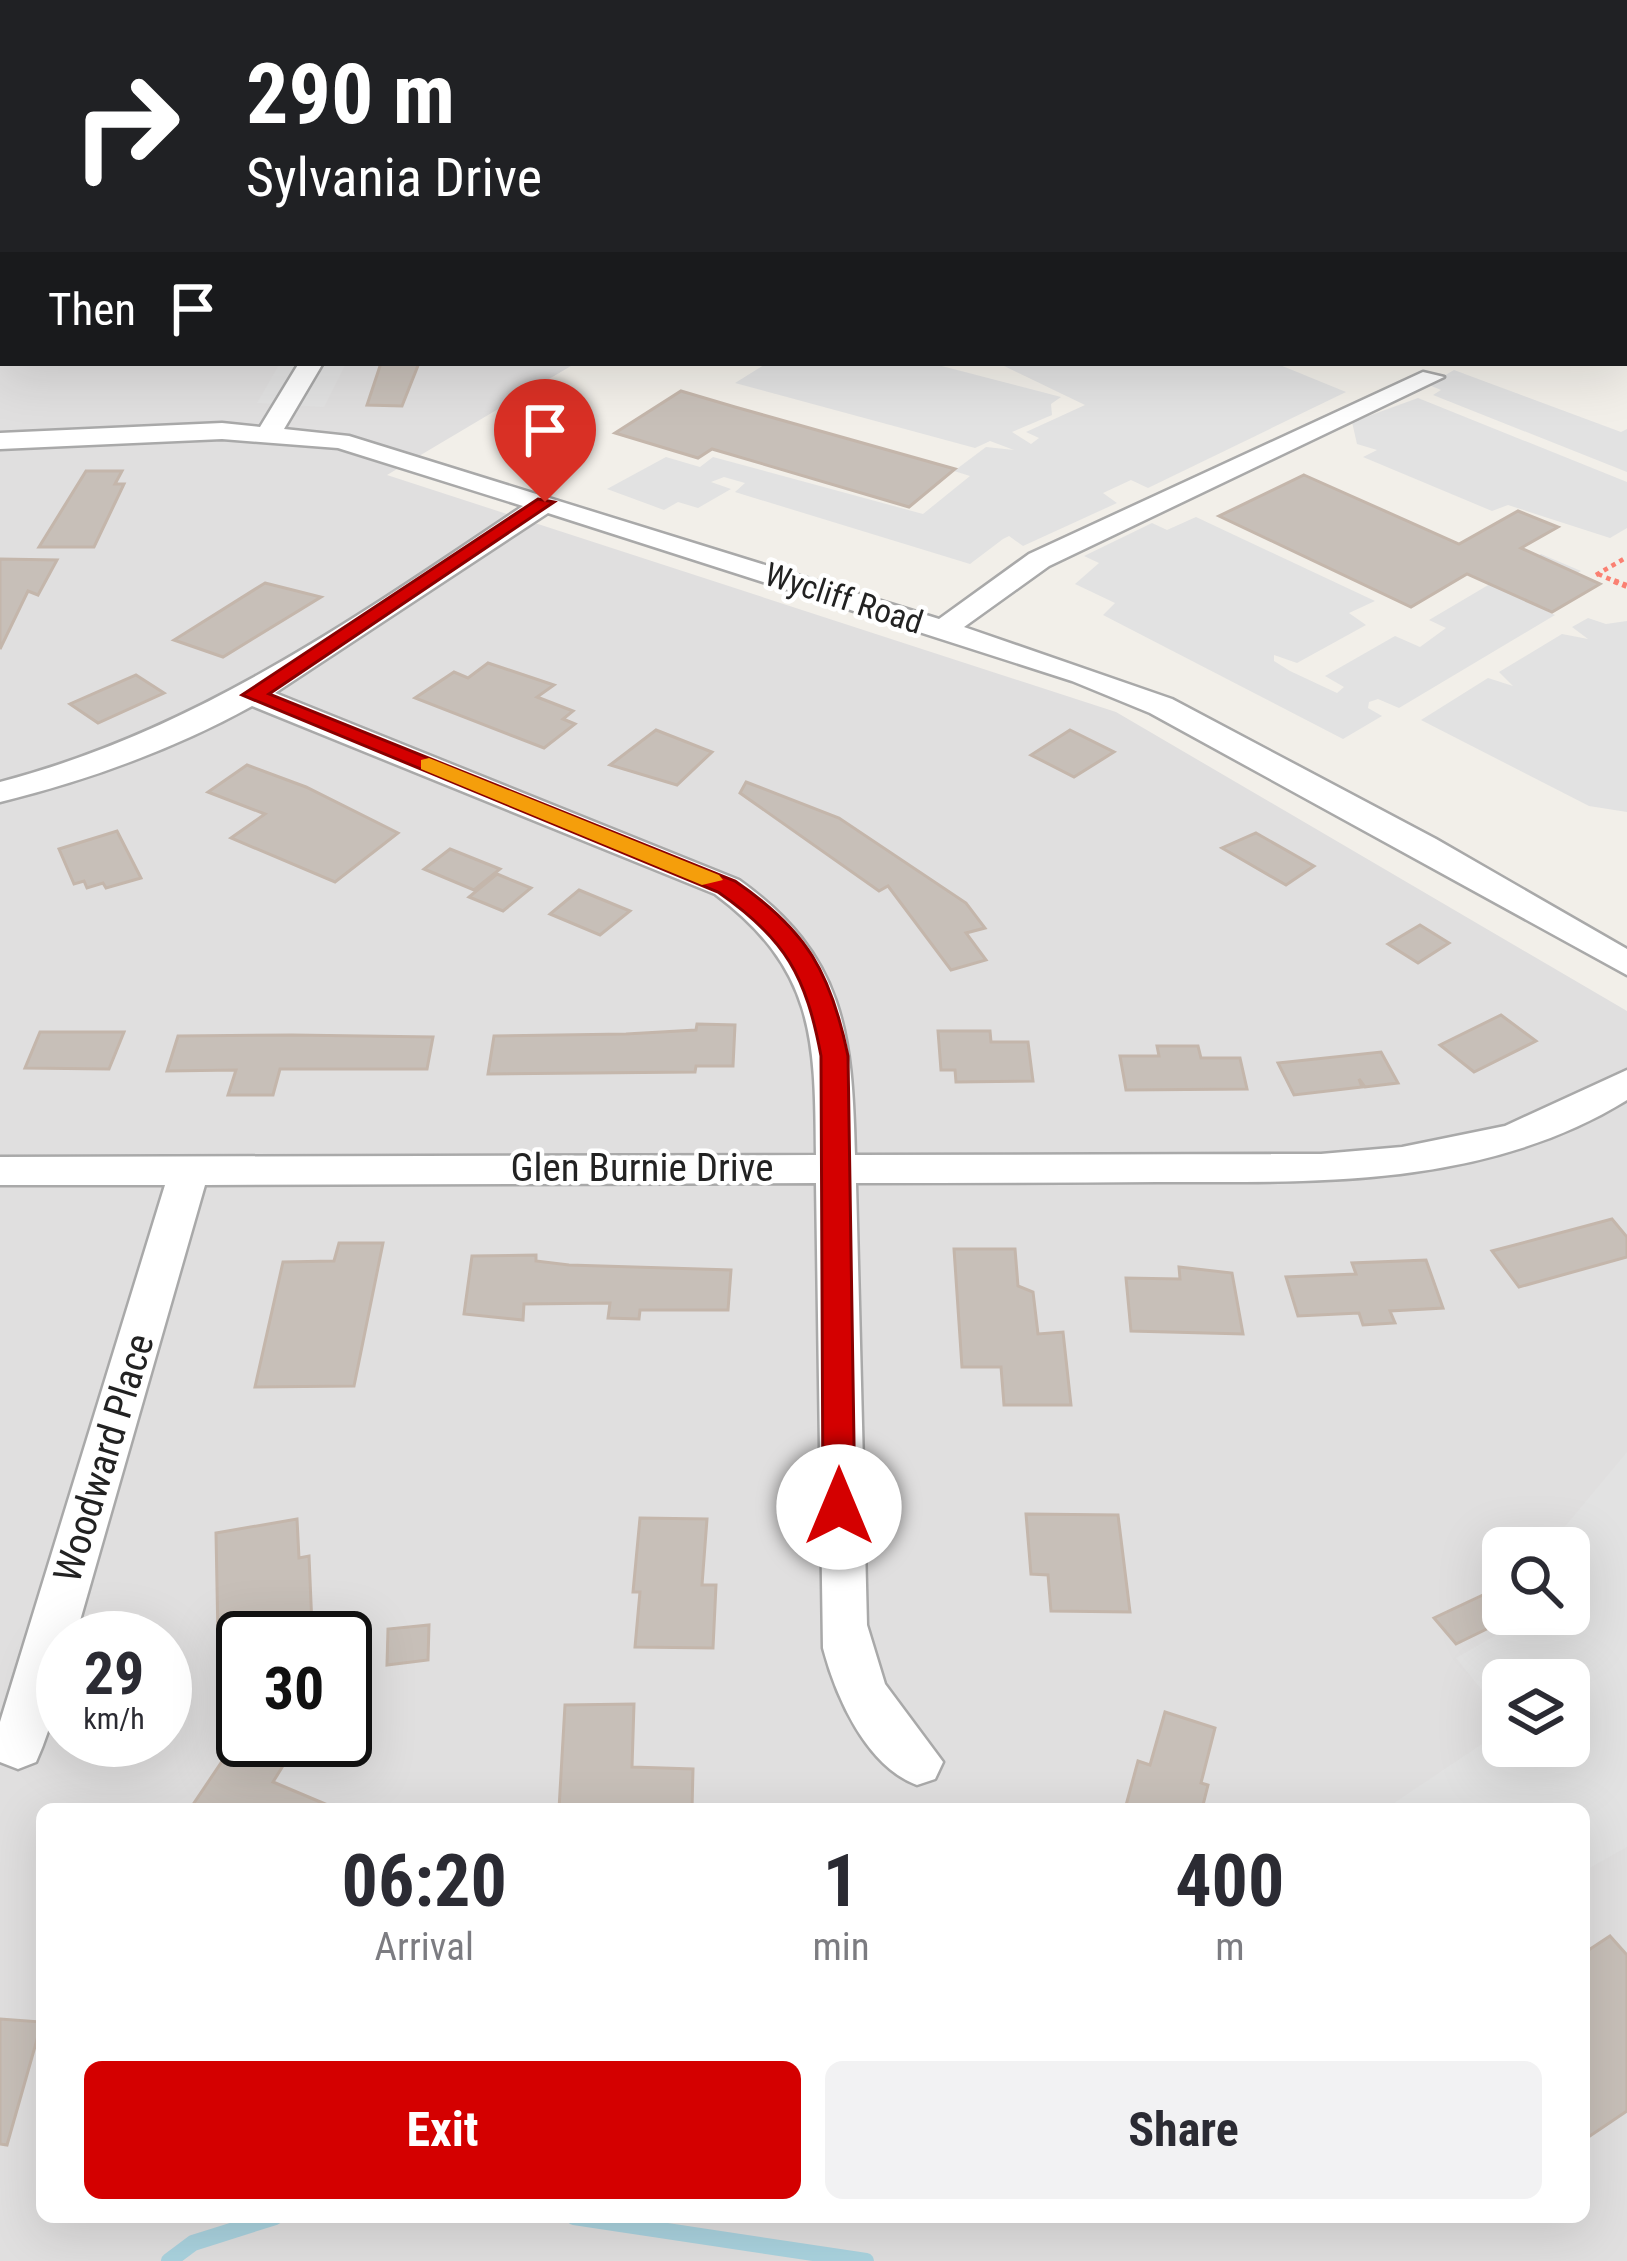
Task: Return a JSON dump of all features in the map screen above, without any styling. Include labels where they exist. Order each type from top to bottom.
[{"type":"street","points":[[269,433],[309,366]]},
{"type":"street","points":[[944,630],[984,595],[1039,560],[1432,377]]},
{"type":"street","name":"Wycliff Road","points":[[0,441],[269,433],[356,445],[944,630],[1083,675],[1198,723],[1627,964]]},
{"type":"street","points":[[0,793],[124,757],[253,695],[545,502]]},
{"type":"street","points":[[253,695],[727,886],[760,910],[799,950],[823,998],[835,1056],[843,1625],[852,1676],[871,1712],[917,1762]]},
{"type":"street","name":"Glen Burnie Drive","points":[[0,1171],[837,1166],[1261,1169],[1393,1164],[1513,1140],[1587,1110],[1627,1083]]},
{"type":"street","name":"Woodward Place","points":[[18,1746],[189,1171]]},
{"type":"path","points":[[1627,557],[1597,574],[1627,586]]},
{"type":"shaded area","points":[[0,366],[571,366],[387,475],[1116,712],[1627,1011],[1627,2261],[0,2261]]},
{"type":"shaded area","points":[[278,366],[344,366],[324,407],[257,403]]},
{"type":"shaded area","points":[[762,366],[942,366],[1061,397],[1051,404],[1052,415],[1012,432],[1031,444],[1039,438],[1026,432],[1085,405],[1004,366],[1282,366],[1346,392],[1148,488],[1131,480],[1103,493],[1117,503],[1023,546],[1009,536],[970,564],[735,492],[745,483],[724,477],[711,482],[731,489],[698,508],[678,502],[664,510],[607,489],[666,457],[700,467],[713,457],[923,514],[970,476],[954,471],[986,447],[1014,450],[990,441],[975,448],[735,383]]},
{"type":"shaded area","points":[[1454,370],[1621,432],[1627,429],[1627,472],[1433,395],[1441,390],[1429,385]]},
{"type":"shaded area","points":[[1418,398],[1627,482],[1627,528],[1610,538],[1508,505],[1492,511],[1363,457],[1377,450],[1357,444],[1352,422]]},
{"type":"shaded area","points":[[1196,517],[1375,601],[1349,613],[1366,625],[1297,663],[1274,655],[1274,661],[1290,671],[1337,693],[1344,687],[1325,676],[1395,636],[1420,647],[1446,628],[1429,620],[1541,554],[1581,571],[1526,601],[1555,615],[1399,708],[1378,699],[1369,702],[1368,708],[1382,716],[1343,739],[1103,615],[1115,603],[1075,584],[1099,563],[1084,556],[1152,523],[1167,530]]},
{"type":"shaded area","points":[[1588,618],[1606,624],[1627,621],[1627,812],[1589,806],[1421,720],[1488,678],[1513,686],[1499,672],[1562,634],[1588,639],[1572,627]]},
{"type":"shaded area","points":[[1627,1452],[1627,1847],[1590,1868],[1590,1803],[1394,1803],[1482,1744],[1482,1767],[1590,1767],[1590,1659],[1482,1659],[1482,1690],[1456,1658],[1496,1635],[1590,1635],[1590,1527],[1564,1527]]},
{"type":"building","points":[[380,366],[418,366],[402,406],[367,405]]},
{"type":"building","points":[[681,391],[955,469],[909,507],[712,449],[698,458],[615,433]]},
{"type":"building","points":[[86,471],[122,471],[115,484],[124,484],[94,547],[39,547]]},
{"type":"building","points":[[1304,475],[1459,544],[1518,511],[1558,527],[1521,548],[1600,584],[1552,612],[1467,574],[1411,607],[1219,516]]},
{"type":"building","points":[[0,559],[57,560],[38,595],[28,591],[0,649]]},
{"type":"building","points":[[265,583],[321,597],[223,657],[174,640]]},
{"type":"building","points":[[488,663],[554,685],[537,697],[573,711],[563,719],[575,724],[544,748],[415,698],[454,672],[468,678]]},
{"type":"building","points":[[136,675],[164,693],[98,723],[70,704]]},
{"type":"building","points":[[656,730],[712,752],[677,785],[610,765]]},
{"type":"building","points":[[1070,730],[1114,752],[1074,777],[1031,755]]},
{"type":"building","points":[[247,765],[306,787],[398,833],[335,882],[231,838],[265,814],[208,792]]},
{"type":"building","points":[[746,782],[839,818],[966,903],[985,928],[966,933],[986,960],[951,970],[888,886],[879,891],[740,793]]},
{"type":"building","points":[[117,831],[141,878],[106,888],[103,883],[87,888],[84,881],[74,884],[59,849]]},
{"type":"building","points":[[1256,833],[1314,866],[1286,885],[1222,848]]},
{"type":"building","points":[[450,849],[500,869],[474,890],[424,869]]},
{"type":"building","points":[[497,874],[531,888],[503,911],[469,897]]},
{"type":"building","points":[[579,890],[630,911],[600,935],[550,914]]},
{"type":"building","points":[[1420,925],[1449,943],[1418,963],[1388,944]]},
{"type":"building","points":[[1501,1015],[1536,1041],[1474,1072],[1440,1045]]},
{"type":"building","points":[[697,1024],[735,1025],[733,1066],[696,1066],[695,1072],[488,1074],[494,1036],[696,1030]]},
{"type":"building","points":[[938,1031],[990,1031],[991,1042],[1028,1042],[1033,1081],[956,1082],[955,1070],[941,1070]]},
{"type":"building","points":[[40,1032],[124,1032],[109,1069],[25,1068]]},
{"type":"building","points":[[178,1036],[433,1037],[427,1069],[280,1069],[273,1095],[228,1095],[236,1070],[167,1071]]},
{"type":"building","points":[[1157,1046],[1198,1046],[1201,1058],[1240,1058],[1247,1089],[1126,1090],[1120,1056],[1159,1056]]},
{"type":"building","points":[[1381,1052],[1398,1083],[1365,1087],[1359,1079],[1362,1087],[1294,1095],[1278,1063]]},
{"type":"building","points":[[1612,1219],[1627,1237],[1627,1257],[1519,1287],[1492,1251]]},
{"type":"building","points":[[339,1243],[383,1243],[354,1386],[255,1387],[283,1262],[334,1261]]},
{"type":"building","points":[[954,1249],[1015,1249],[1018,1286],[1033,1292],[1038,1334],[1063,1332],[1071,1405],[1004,1405],[1001,1367],[962,1367]]},
{"type":"building","points":[[536,1255],[536,1261],[569,1265],[731,1270],[728,1310],[640,1310],[639,1319],[608,1318],[610,1303],[524,1304],[523,1320],[464,1314],[472,1256]]},
{"type":"building","points":[[1426,1260],[1443,1308],[1390,1311],[1395,1323],[1363,1325],[1359,1313],[1298,1316],[1286,1277],[1356,1274],[1352,1263]]},
{"type":"building","points":[[1179,1267],[1232,1273],[1243,1334],[1131,1331],[1126,1278],[1180,1279]]},
{"type":"building","points":[[1026,1514],[1118,1515],[1130,1612],[1051,1611],[1048,1575],[1031,1574]]},
{"type":"building","points":[[640,1518],[707,1519],[702,1585],[716,1585],[713,1648],[635,1647],[640,1592],[633,1592]]},
{"type":"building","points":[[297,1519],[299,1558],[309,1556],[311,1611],[217,1611],[216,1533]]},
{"type":"building","points":[[1482,1595],[1482,1631],[1456,1644],[1434,1618]]},
{"type":"building","points":[[429,1625],[428,1660],[387,1665],[388,1629]]},
{"type":"building","points":[[634,1704],[632,1767],[693,1769],[692,1803],[559,1803],[565,1705]]},
{"type":"building","points":[[1165,1712],[1215,1728],[1201,1783],[1208,1785],[1204,1803],[1127,1803],[1138,1761],[1150,1765]]},
{"type":"building","points":[[218,1767],[282,1767],[273,1782],[323,1803],[194,1803]]},
{"type":"building","points":[[1610,1936],[1627,1955],[1627,2111],[1590,2136],[1590,1949]]},
{"type":"building","points":[[0,2019],[36,2022],[36,2043],[7,2145],[0,2144]]},
{"type":"waterway","points":[[169,2261],[193,2243],[256,2223]]},
{"type":"waterway","points":[[614,2223],[866,2261]]},
{"type":"slow traffic","points":[[429,765],[711,880]]},
{"type":"route","points":[[545,502],[253,695],[727,886],[760,910],[799,950],[823,998],[835,1056],[839,1507]]}]
